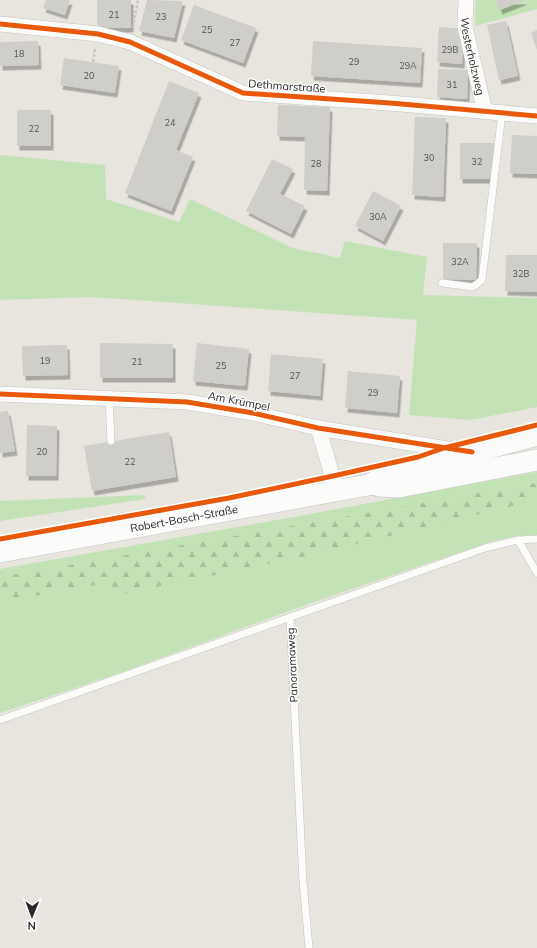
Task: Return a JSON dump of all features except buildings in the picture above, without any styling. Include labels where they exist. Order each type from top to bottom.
[{"type":"main road","name":"Robert-Bosch-Straße","points":[[368,485],[385,476],[537,435]]},
{"type":"main road","name":"Robert-Bosch-Straße","points":[[0,552],[368,485],[399,487],[537,460]]},
{"type":"street","name":"Westerholzweg","points":[[466,0],[465,27],[485,112]]},
{"type":"street","name":"Dethmarstraße","points":[[0,24],[98,34],[130,42],[243,93],[390,103],[537,116]]},
{"type":"street","name":"Am Krümpel","points":[[0,394],[187,402],[253,413],[318,428],[472,452]]},
{"type":"street","points":[[318,428],[336,491]]},
{"type":"lane","points":[[442,283],[473,287],[482,280],[502,114]]},
{"type":"lane","points":[[109,398],[111,441]]},
{"type":"lane","name":"Panoramaweg","points":[[309,948],[303,881],[290,617],[485,548],[518,540],[537,539]]},
{"type":"lane","points":[[518,540],[537,573]]},
{"type":"lane","points":[[0,720],[290,617]]},
{"type":"path","points":[[130,42],[138,0]]},
{"type":"green space","points":[[476,0],[537,0],[537,9],[475,26]]},
{"type":"green space","points":[[0,155],[105,165],[106,199],[179,222],[190,199],[293,248],[340,258],[345,241],[427,257],[423,295],[537,298],[537,407],[470,420],[409,415],[417,320],[92,297],[0,300]]},
{"type":"green space","points":[[537,472],[537,535],[518,536],[496,540],[314,602],[117,674],[0,713],[0,569]]},
{"type":"green space","points":[[537,483],[537,500],[307,556],[126,593],[95,585],[0,602],[0,577]]},
{"type":"green space","points":[[145,495],[145,499],[0,521],[0,501]]},
{"type":"cycle path","points":[[0,24],[98,34],[130,42],[243,93],[390,103],[537,116]]},
{"type":"cycle path","points":[[0,394],[187,402],[253,413],[318,428],[472,452]]},
{"type":"cycle path","points":[[0,539],[229,498],[333,476],[418,457],[444,448],[537,425]]}]
